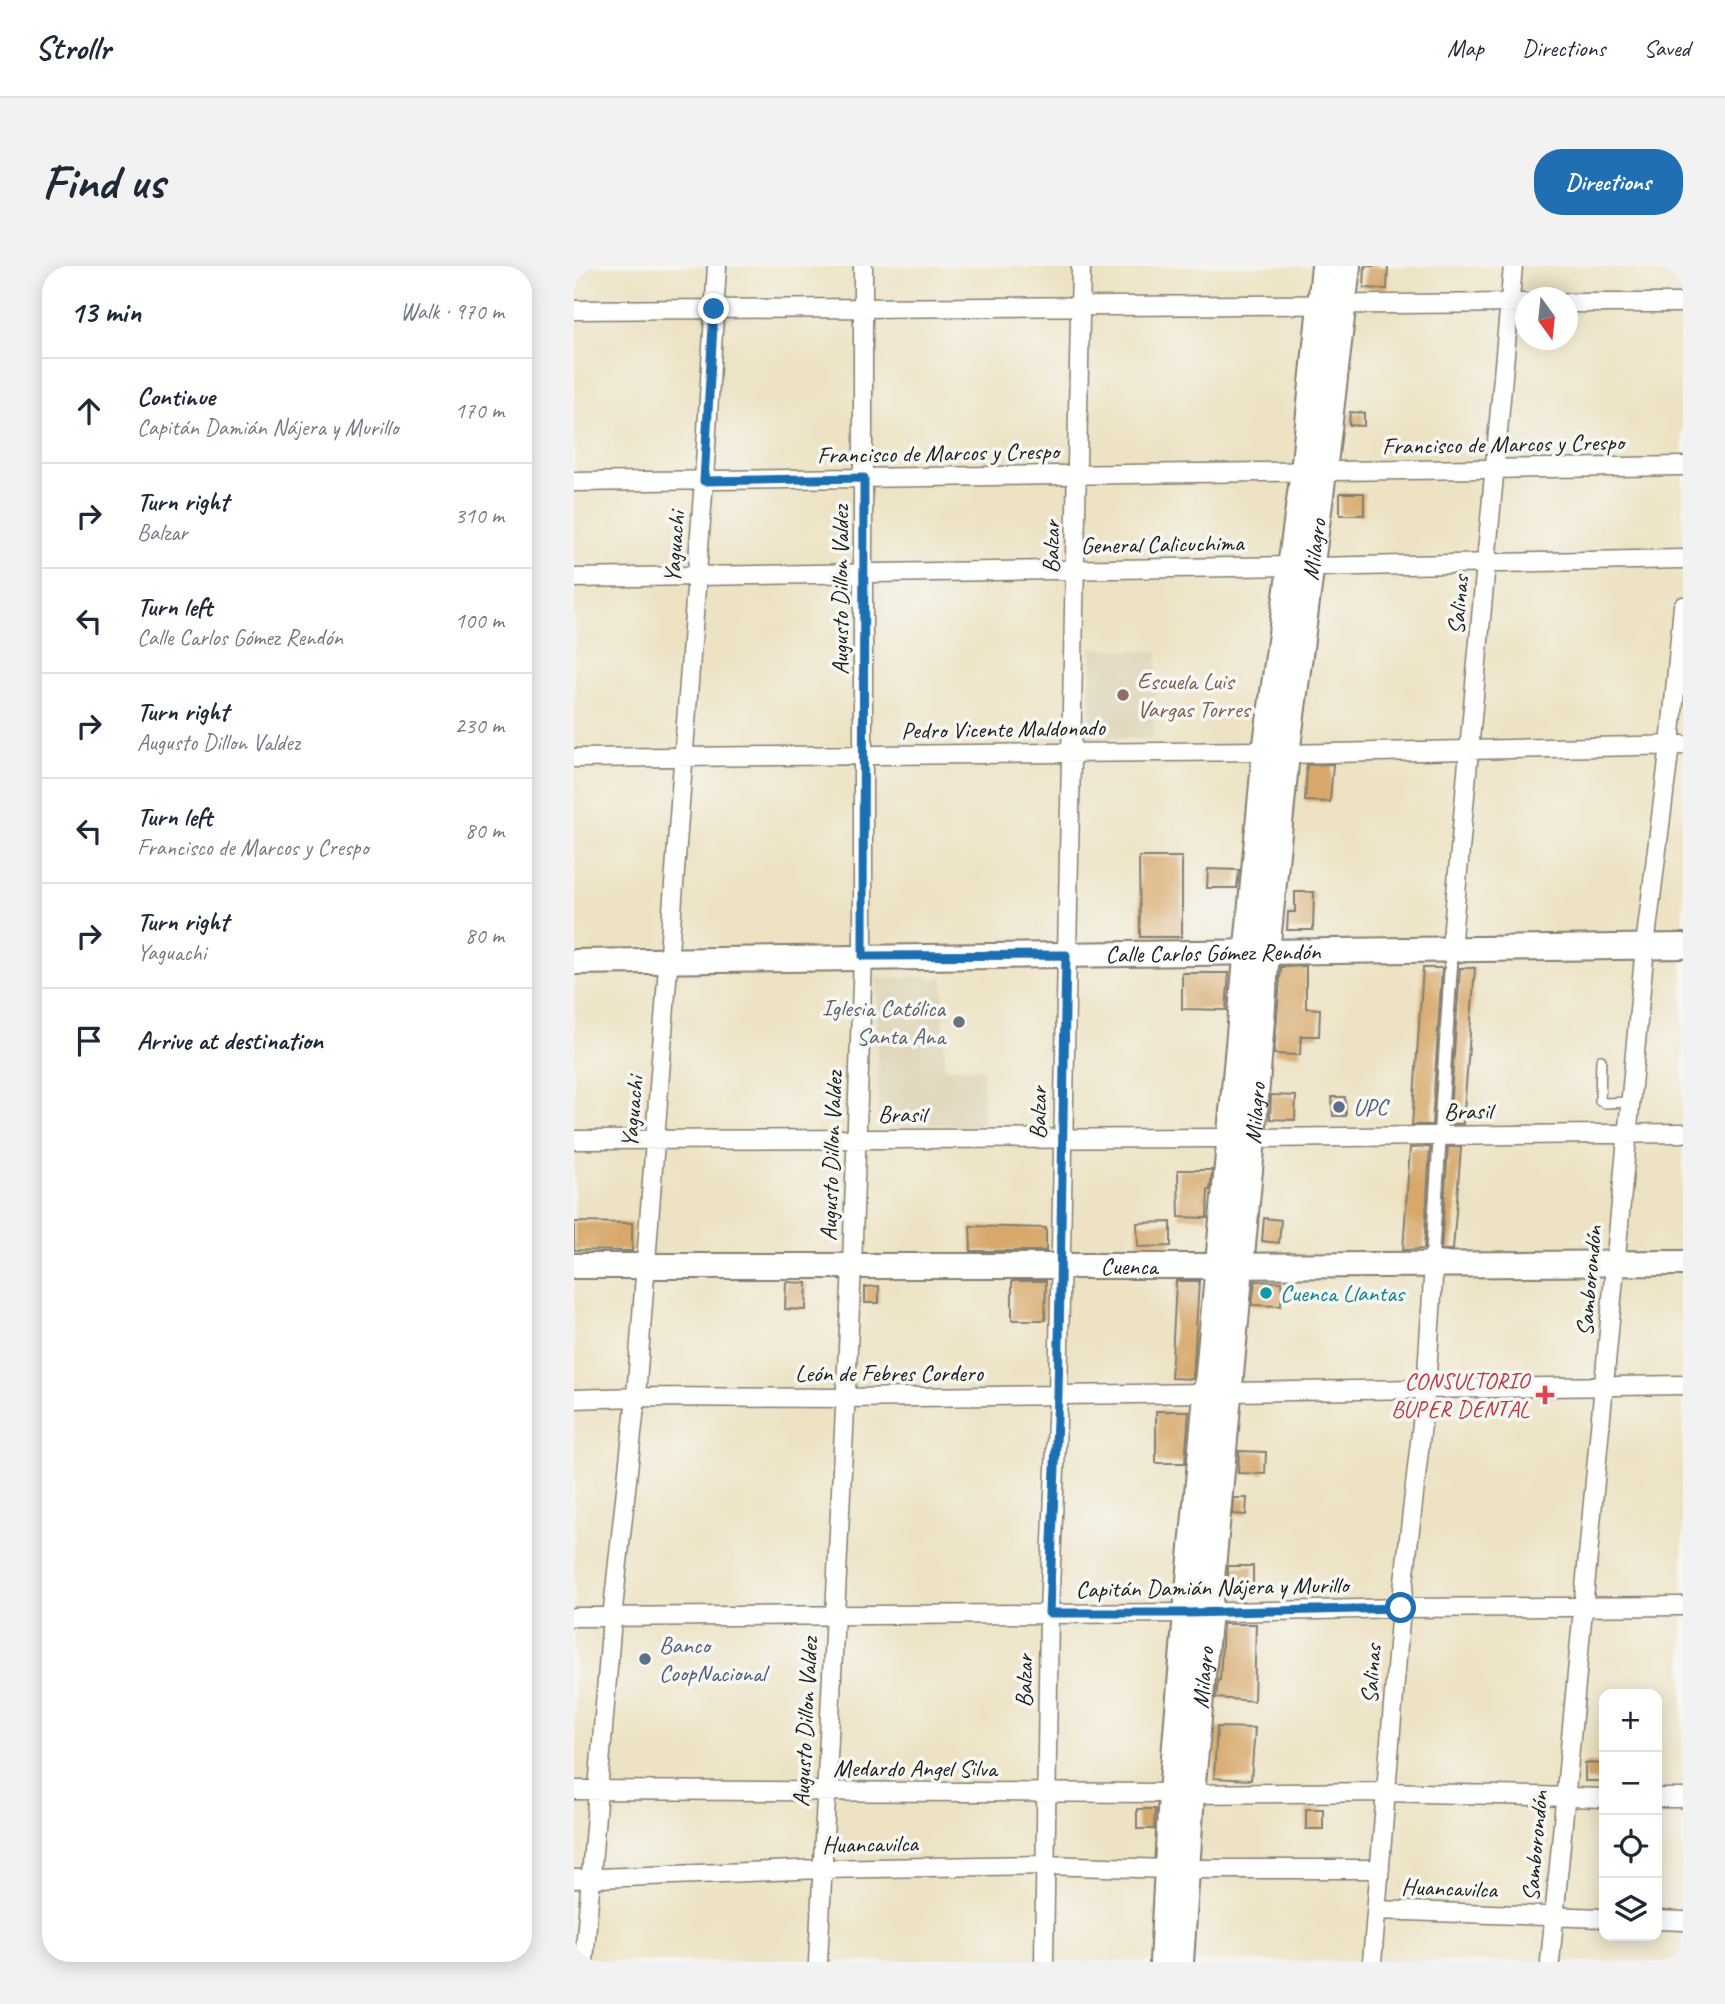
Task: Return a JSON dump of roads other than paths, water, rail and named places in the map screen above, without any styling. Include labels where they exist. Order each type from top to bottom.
[{"type":"main road","name":"Milagro","points":[[1324,266],[1332,304]]},
{"type":"main road","name":"Milagro","points":[[1217,1393],[1241,1265],[1241,1138],[1276,753],[1332,304],[1348,266]]},
{"type":"main road","name":"Calle Carlos Gómez Rendón","points":[[574,962],[1257,952],[1451,957],[1683,946]]},
{"type":"main road","name":"Milagro","points":[[1181,1962],[1178,1869],[1181,1793],[1217,1393],[1216,1266],[1241,1138]]},
{"type":"main road","name":"Cuenca","points":[[574,1266],[1216,1266],[1433,1260],[1683,1263]]},
{"type":"main road","name":"Milagro","points":[[1162,1962],[1178,1869]]},
{"type":"street","name":"Yaguachi","points":[[584,1962],[583,1879],[597,1790],[636,1397],[704,481],[717,266]]},
{"type":"street","name":"Augusto Dillon Valdez","points":[[818,1962],[852,1266],[863,956],[863,266]]},
{"type":"street","name":"Balzar","points":[[1044,1962],[1049,1613],[1058,1395],[1081,266]]},
{"type":"street","name":"Salinas","points":[[1513,266],[1515,287]]},
{"type":"street","points":[[574,310],[1515,303]]},
{"type":"street","points":[[1578,303],[1683,303]]},
{"type":"street","name":"Salinas","points":[[1372,1962],[1401,1608],[1426,1389],[1451,957],[1469,749],[1494,469],[1515,317]]},
{"type":"street","name":"Francisco de Marcos y Crespo","points":[[574,482],[1683,466]]},
{"type":"street","name":"General Calicuchima","points":[[574,578],[1683,559]]},
{"type":"street","name":"Samborondón","points":[[1550,1962],[1645,946],[1677,745],[1683,606]]},
{"type":"street","name":"Pedro Vicente Maldonado","points":[[574,758],[1276,753],[1677,745]]},
{"type":"street","name":"Brasil","points":[[574,1140],[1241,1138],[1683,1133]]},
{"type":"street","name":"León de Febres Cordero","points":[[574,1399],[844,1398],[1683,1385]]},
{"type":"street","name":"Capitán Damián Nájera y Murillo","points":[[574,1617],[1683,1606]]},
{"type":"street","name":"Medardo Angel Silva","points":[[574,1790],[1387,1792],[1599,1798]]},
{"type":"street","points":[[1662,1798],[1683,1798]]},
{"type":"street","name":"Huancavilca","points":[[583,1879],[821,1869],[1045,1864],[1178,1869],[1380,1868]]},
{"type":"street","name":"Huancavilca","points":[[1377,1910],[1599,1918]]},
{"type":"street","points":[[1662,1920],[1683,1921]]},
{"type":"lane","points":[[1601,1060],[1600,1101],[1631,1102]]},
{"type":"place","name":"Escuela Luis Vargas Torres","points":[[1123,695]]},
{"type":"place","name":"Iglesia Católica Santa Ana","points":[[959,1022]]},
{"type":"place","name":"UPC","points":[[1339,1107]]},
{"type":"place","name":"Cuenca Llantas","points":[[1266,1293]]},
{"type":"place","name":"CONSULTORIO BUPER DENTAL","points":[[1545,1395]]},
{"type":"place","name":"Banco CoopNacional","points":[[645,1659]]}]
